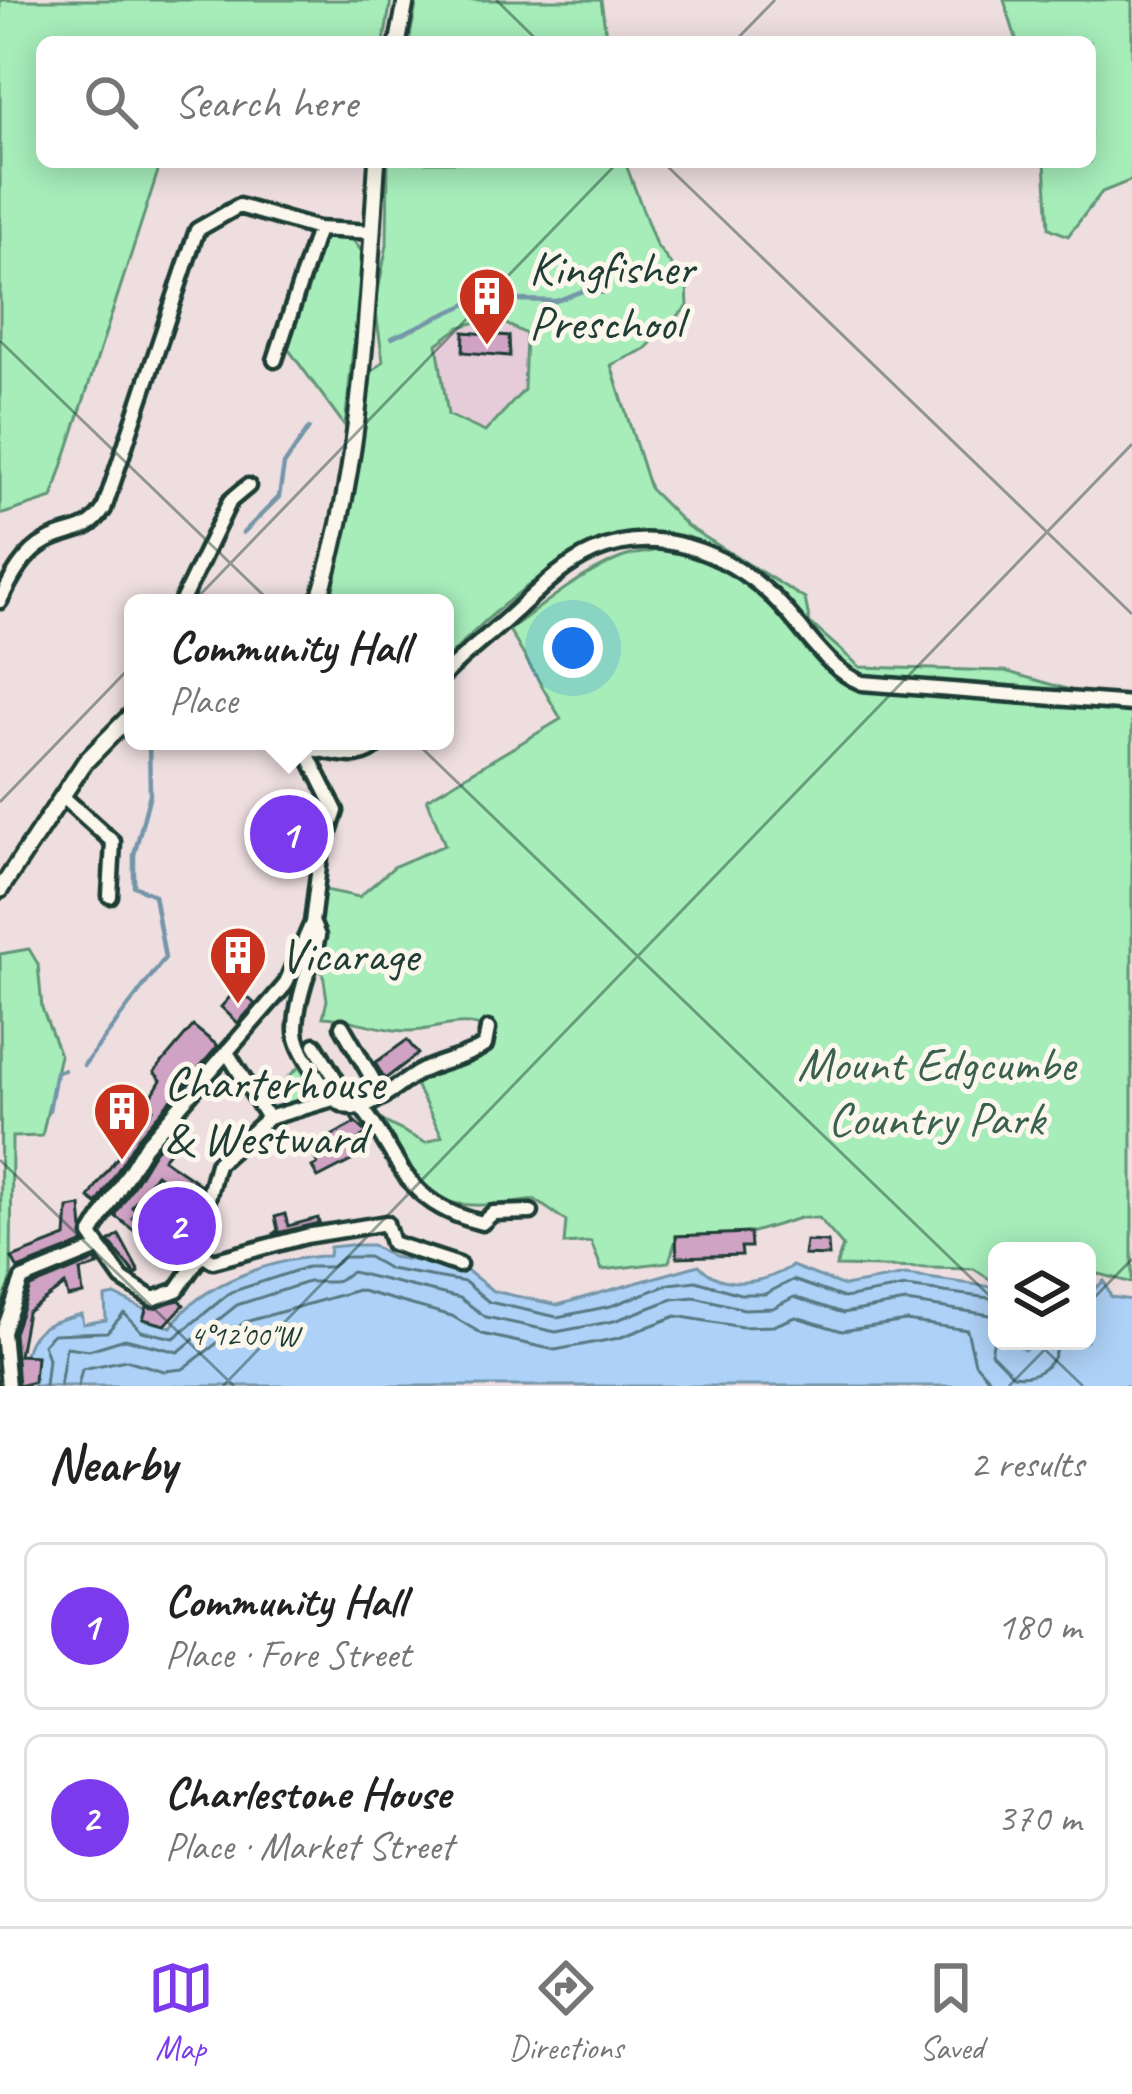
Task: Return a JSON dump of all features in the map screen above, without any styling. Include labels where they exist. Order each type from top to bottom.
[{"type":"street","points":[[399,36],[406,0]]},
{"type":"street","points":[[321,594],[339,529],[377,168]]},
{"type":"street","points":[[0,602],[33,551],[48,540],[82,533],[96,521],[197,230],[238,206],[318,229],[373,232]]},
{"type":"street","points":[[275,360],[318,229]]},
{"type":"street","points":[[185,594],[230,501],[248,486]]},
{"type":"street","points":[[454,666],[560,572],[595,551],[651,541],[705,551],[728,562],[785,608],[830,663],[862,683],[1132,704]]},
{"type":"street","points":[[0,890],[103,740],[124,721]]},
{"type":"street","points":[[202,1255],[164,1299],[133,1288],[96,1249],[91,1235],[145,1145],[285,985],[313,923],[320,858],[336,811],[306,750]]},
{"type":"street","points":[[320,750],[347,758],[373,750]]},
{"type":"street","points":[[62,796],[113,842],[110,896]]},
{"type":"street","points":[[313,923],[318,936],[304,980],[296,1039],[330,1100]]},
{"type":"street","points":[[342,1026],[383,1097]]},
{"type":"street","points":[[459,1264],[392,1243],[386,1223],[305,1236],[213,1261],[184,1242],[204,1214],[217,1164],[268,1118],[330,1100],[357,1108],[418,1073],[476,1052],[485,1045],[488,1029]]},
{"type":"street","points":[[315,1045],[398,1172],[444,1208],[482,1223],[493,1214],[531,1212]]},
{"type":"street","points":[[228,1054],[268,1118]]},
{"type":"street","points":[[8,1386],[3,1332],[22,1279],[96,1249]]},
{"type":"shaded area","points":[[492,317],[527,334],[524,390],[486,433],[448,415],[437,344],[460,327]]},
{"type":"green space","points":[[0,0],[391,0],[385,36],[36,36],[36,168],[159,168],[52,498],[0,515]]},
{"type":"green space","points":[[417,0],[601,0],[606,36],[410,36]]},
{"type":"green space","points":[[1004,0],[1132,0],[1132,180],[1102,192],[1068,236],[1049,228],[1045,168],[1096,168],[1096,36],[1015,36]]},
{"type":"green space","name":"Mount Edgcumbe Country Park","points":[[388,168],[627,168],[656,245],[687,285],[688,306],[645,349],[611,365],[650,489],[687,526],[805,599],[810,623],[860,667],[1005,671],[1074,691],[1096,710],[1132,707],[1132,1283],[1096,1276],[1096,1242],[988,1242],[988,1278],[974,1269],[836,1266],[843,1246],[819,1218],[800,1218],[750,1233],[677,1236],[669,1262],[602,1270],[591,1242],[564,1244],[566,1221],[535,1200],[456,1204],[420,1189],[405,1173],[374,1124],[381,1120],[426,1143],[442,1136],[412,1078],[476,1052],[488,1029],[462,1024],[397,1030],[323,1017],[327,1000],[323,973],[310,964],[316,888],[359,897],[395,866],[445,845],[427,799],[561,719],[509,630],[591,573],[673,540],[645,534],[614,539],[582,552],[519,593],[454,652],[454,594],[332,594],[368,376],[383,361],[375,306],[387,245]],"holes":[[[492,317],[526,334],[524,390],[485,432],[448,415],[437,344],[460,327]]]},
{"type":"green space","points":[[329,237],[353,240],[363,253],[345,426],[286,346],[321,241]]},
{"type":"green space","points":[[29,949],[38,964],[42,1008],[60,1055],[42,1136],[12,1137],[11,1281],[1,1305],[0,954]]},
{"type":"green space","points":[[299,1067],[318,1097],[284,1107],[275,1089]]},
{"type":"water","points":[[372,1245],[392,1257],[465,1269],[493,1291],[558,1305],[699,1265],[732,1282],[769,1277],[792,1266],[844,1286],[906,1275],[988,1286],[988,1350],[1096,1350],[1096,1288],[1104,1281],[1111,1297],[1132,1300],[1132,1386],[33,1386],[36,1357],[25,1355],[33,1337],[46,1326],[81,1314],[83,1324],[106,1320],[105,1297],[115,1295],[146,1310],[144,1319],[171,1327],[184,1311],[220,1285],[265,1267],[329,1256],[330,1247]]},
{"type":"building","name":"Kingfisher Preschool","points":[[464,332],[509,336],[510,356],[463,352]]},
{"type":"building","points":[[283,815],[309,843],[307,852],[297,853],[271,828]]},
{"type":"building","name":"Vicarage","points":[[238,988],[255,1004],[238,1023],[221,1007]]},
{"type":"building","points":[[193,1026],[218,1046],[137,1139],[97,1204],[89,1198],[153,1109],[147,1104],[161,1080],[154,1072]]},
{"type":"building","points":[[407,1040],[418,1054],[385,1079],[375,1063]]},
{"type":"building","points":[[351,1118],[367,1133],[350,1146],[357,1158],[318,1178],[312,1167],[318,1164],[309,1148],[355,1123]]},
{"type":"building","points":[[182,1120],[190,1127],[163,1159],[201,1185],[198,1197],[186,1185],[176,1190],[156,1174],[132,1207],[137,1211],[132,1218],[152,1232],[146,1240],[115,1216],[154,1152]]},
{"type":"building","points":[[81,1206],[84,1243],[18,1269],[12,1258],[66,1237],[68,1208]]},
{"type":"building","points":[[174,1213],[185,1224],[174,1235],[163,1224]]},
{"type":"building","points":[[285,1214],[288,1226],[318,1218],[319,1223],[273,1234],[278,1230],[275,1217]]},
{"type":"building","points":[[750,1233],[751,1247],[741,1247],[742,1255],[677,1257],[676,1236]]},
{"type":"building","points":[[119,1235],[139,1272],[136,1275],[109,1242]]},
{"type":"building","points":[[806,1241],[828,1242],[829,1256],[804,1255]]},
{"type":"building","points":[[96,1260],[98,1266],[80,1271],[83,1294],[68,1297],[65,1285],[27,1312],[19,1355],[36,1356],[34,1382],[18,1386],[14,1333],[30,1287]]},
{"type":"building","points":[[180,1300],[184,1305],[165,1325],[143,1319],[147,1307]]},
{"type":"waterway","points":[[392,338],[478,299],[556,301],[585,290],[605,293]]},
{"type":"waterway","points":[[243,533],[279,497],[284,465],[309,428]]},
{"type":"waterway","points":[[84,1065],[165,958],[154,895],[134,886],[134,855],[150,794],[149,750]]},
{"type":"waterway","points":[[49,1110],[56,1072],[64,1070]]},
{"type":"place","name":"Kingfisher Preschool","points":[[487,347]]},
{"type":"place","name":"Community Hall","points":[[289,834]]},
{"type":"place","name":"Vicarage","points":[[238,1006]]},
{"type":"place","name":"Charterhouse & Westward","points":[[122,1162]]},
{"type":"place","name":"Charlestone House","points":[[177,1226]]}]
